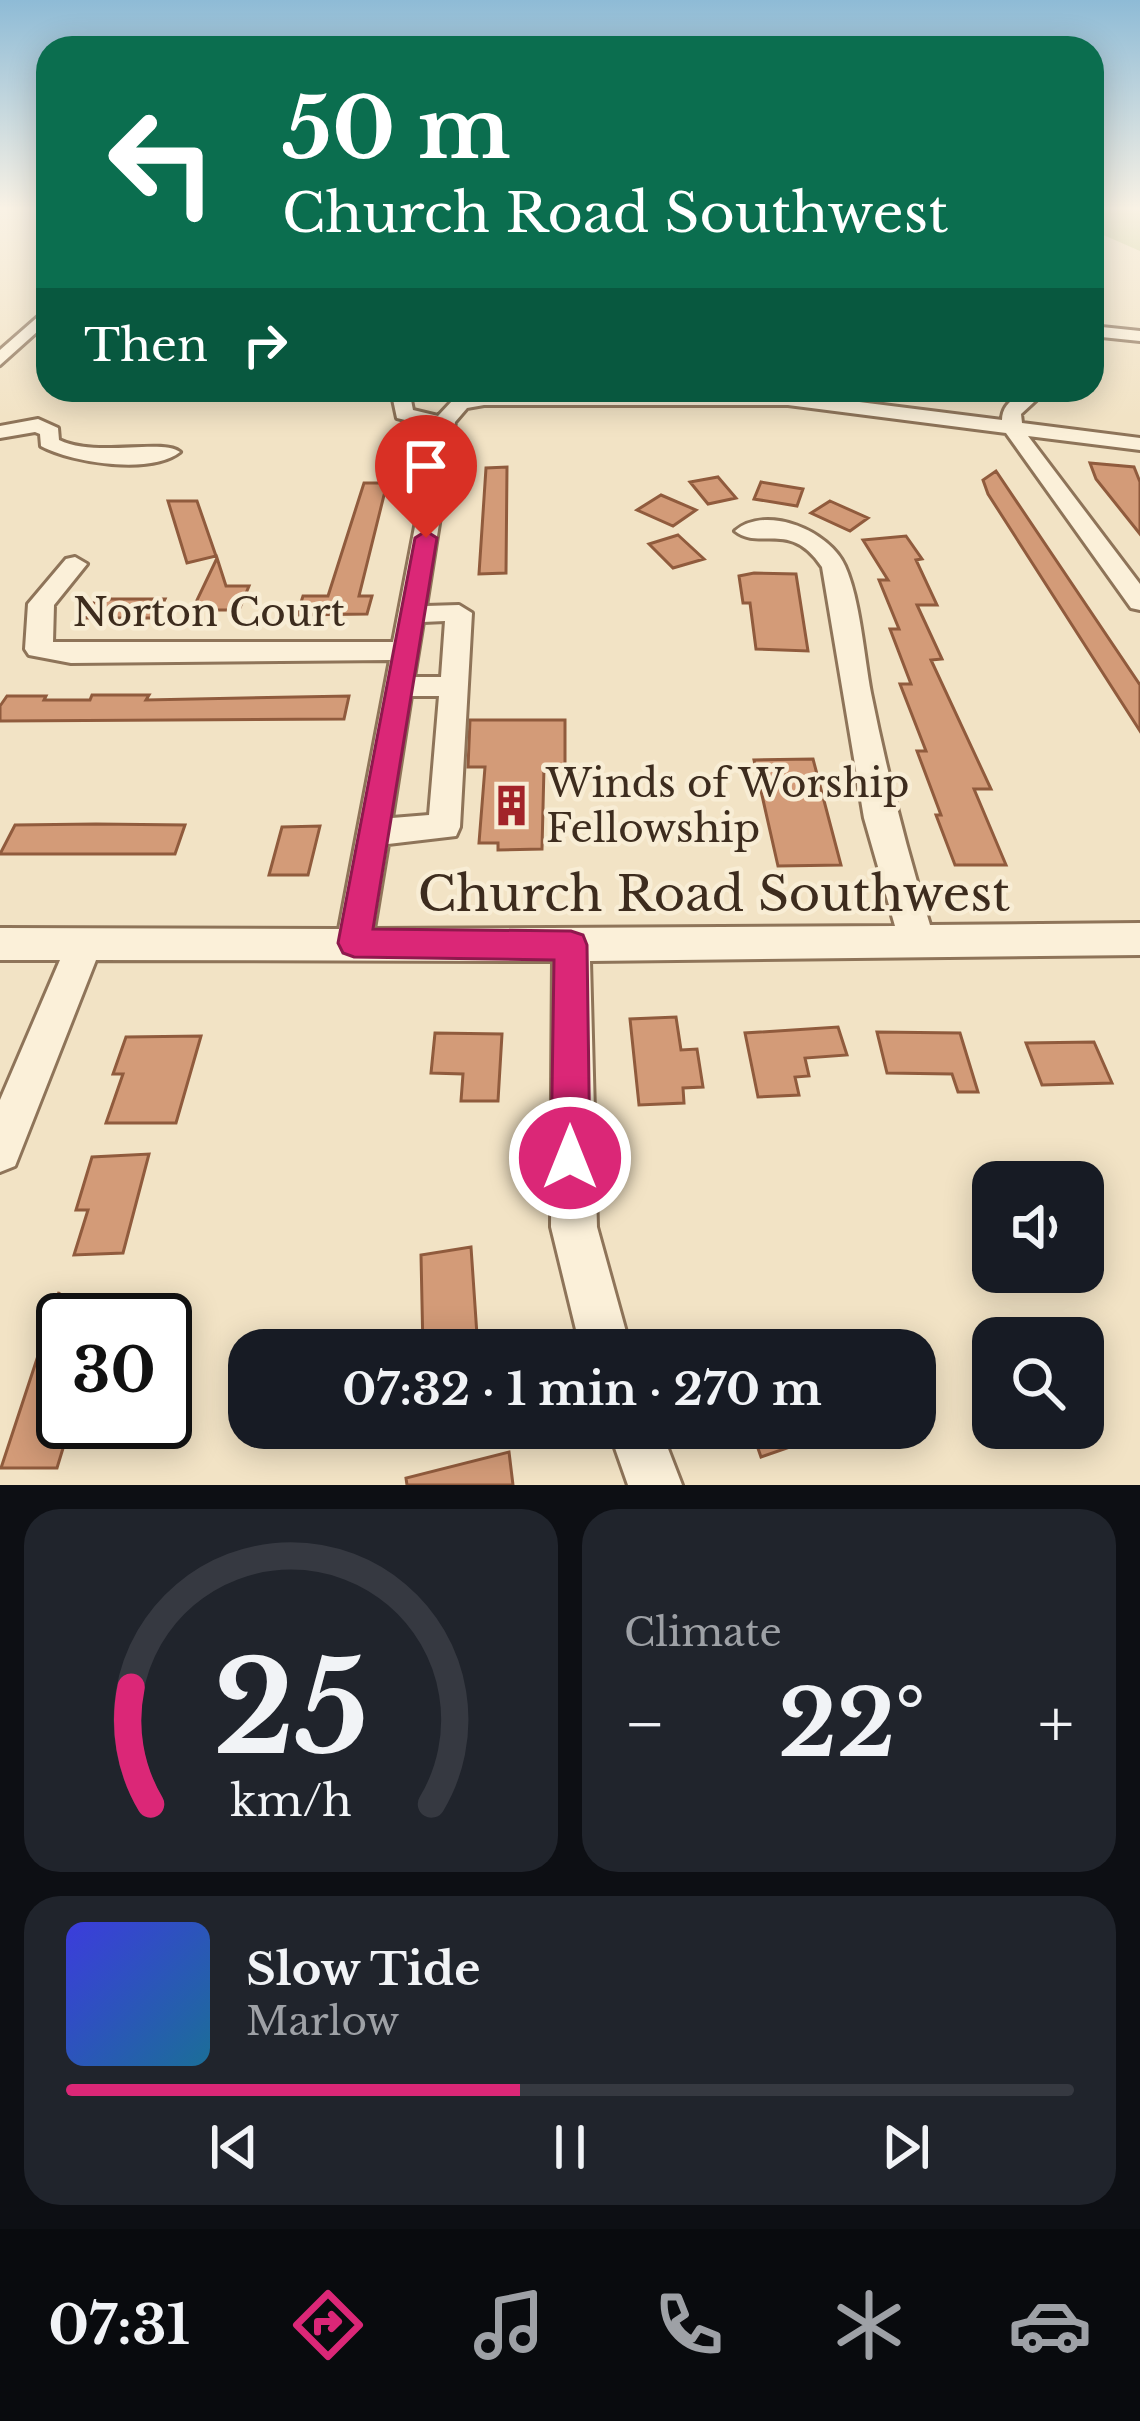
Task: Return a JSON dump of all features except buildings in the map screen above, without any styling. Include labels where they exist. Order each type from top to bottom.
[{"type":"street","points":[[0,360],[8,345],[36,327]]},
{"type":"street","points":[[1104,331],[1140,336]]},
{"type":"street","points":[[402,402],[404,414],[445,424]]},
{"type":"street","points":[[354,943],[445,424],[460,404],[470,402]]},
{"type":"street","points":[[825,402],[1140,444]]},
{"type":"street","points":[[1024,402],[1011,413],[1013,429],[1140,602]]},
{"type":"street","points":[[0,432],[38,425],[51,432],[48,442],[56,447],[86,455],[170,452]]},
{"type":"street","points":[[747,531],[768,527],[801,534],[825,550],[834,567],[872,780],[917,941]]},
{"type":"street","name":"Norton Court","points":[[75,564],[41,604],[38,649],[71,654],[405,651]]},
{"type":"street","points":[[374,832],[444,827],[459,613],[413,614]]},
{"type":"street","points":[[399,687],[454,686]]},
{"type":"street","name":"Church Road Southwest","points":[[0,944],[1140,939]]},
{"type":"street","points":[[0,1150],[86,944]]},
{"type":"street","points":[[571,945],[574,1227],[601,1329]]},
{"type":"street","points":[[642,1449],[655,1485]]},
{"type":"place","name":"Winds of Worship Fellowship","points":[[512,805]]},
{"type":"route","points":[[426,538],[354,943],[571,945],[570,1158]]}]
